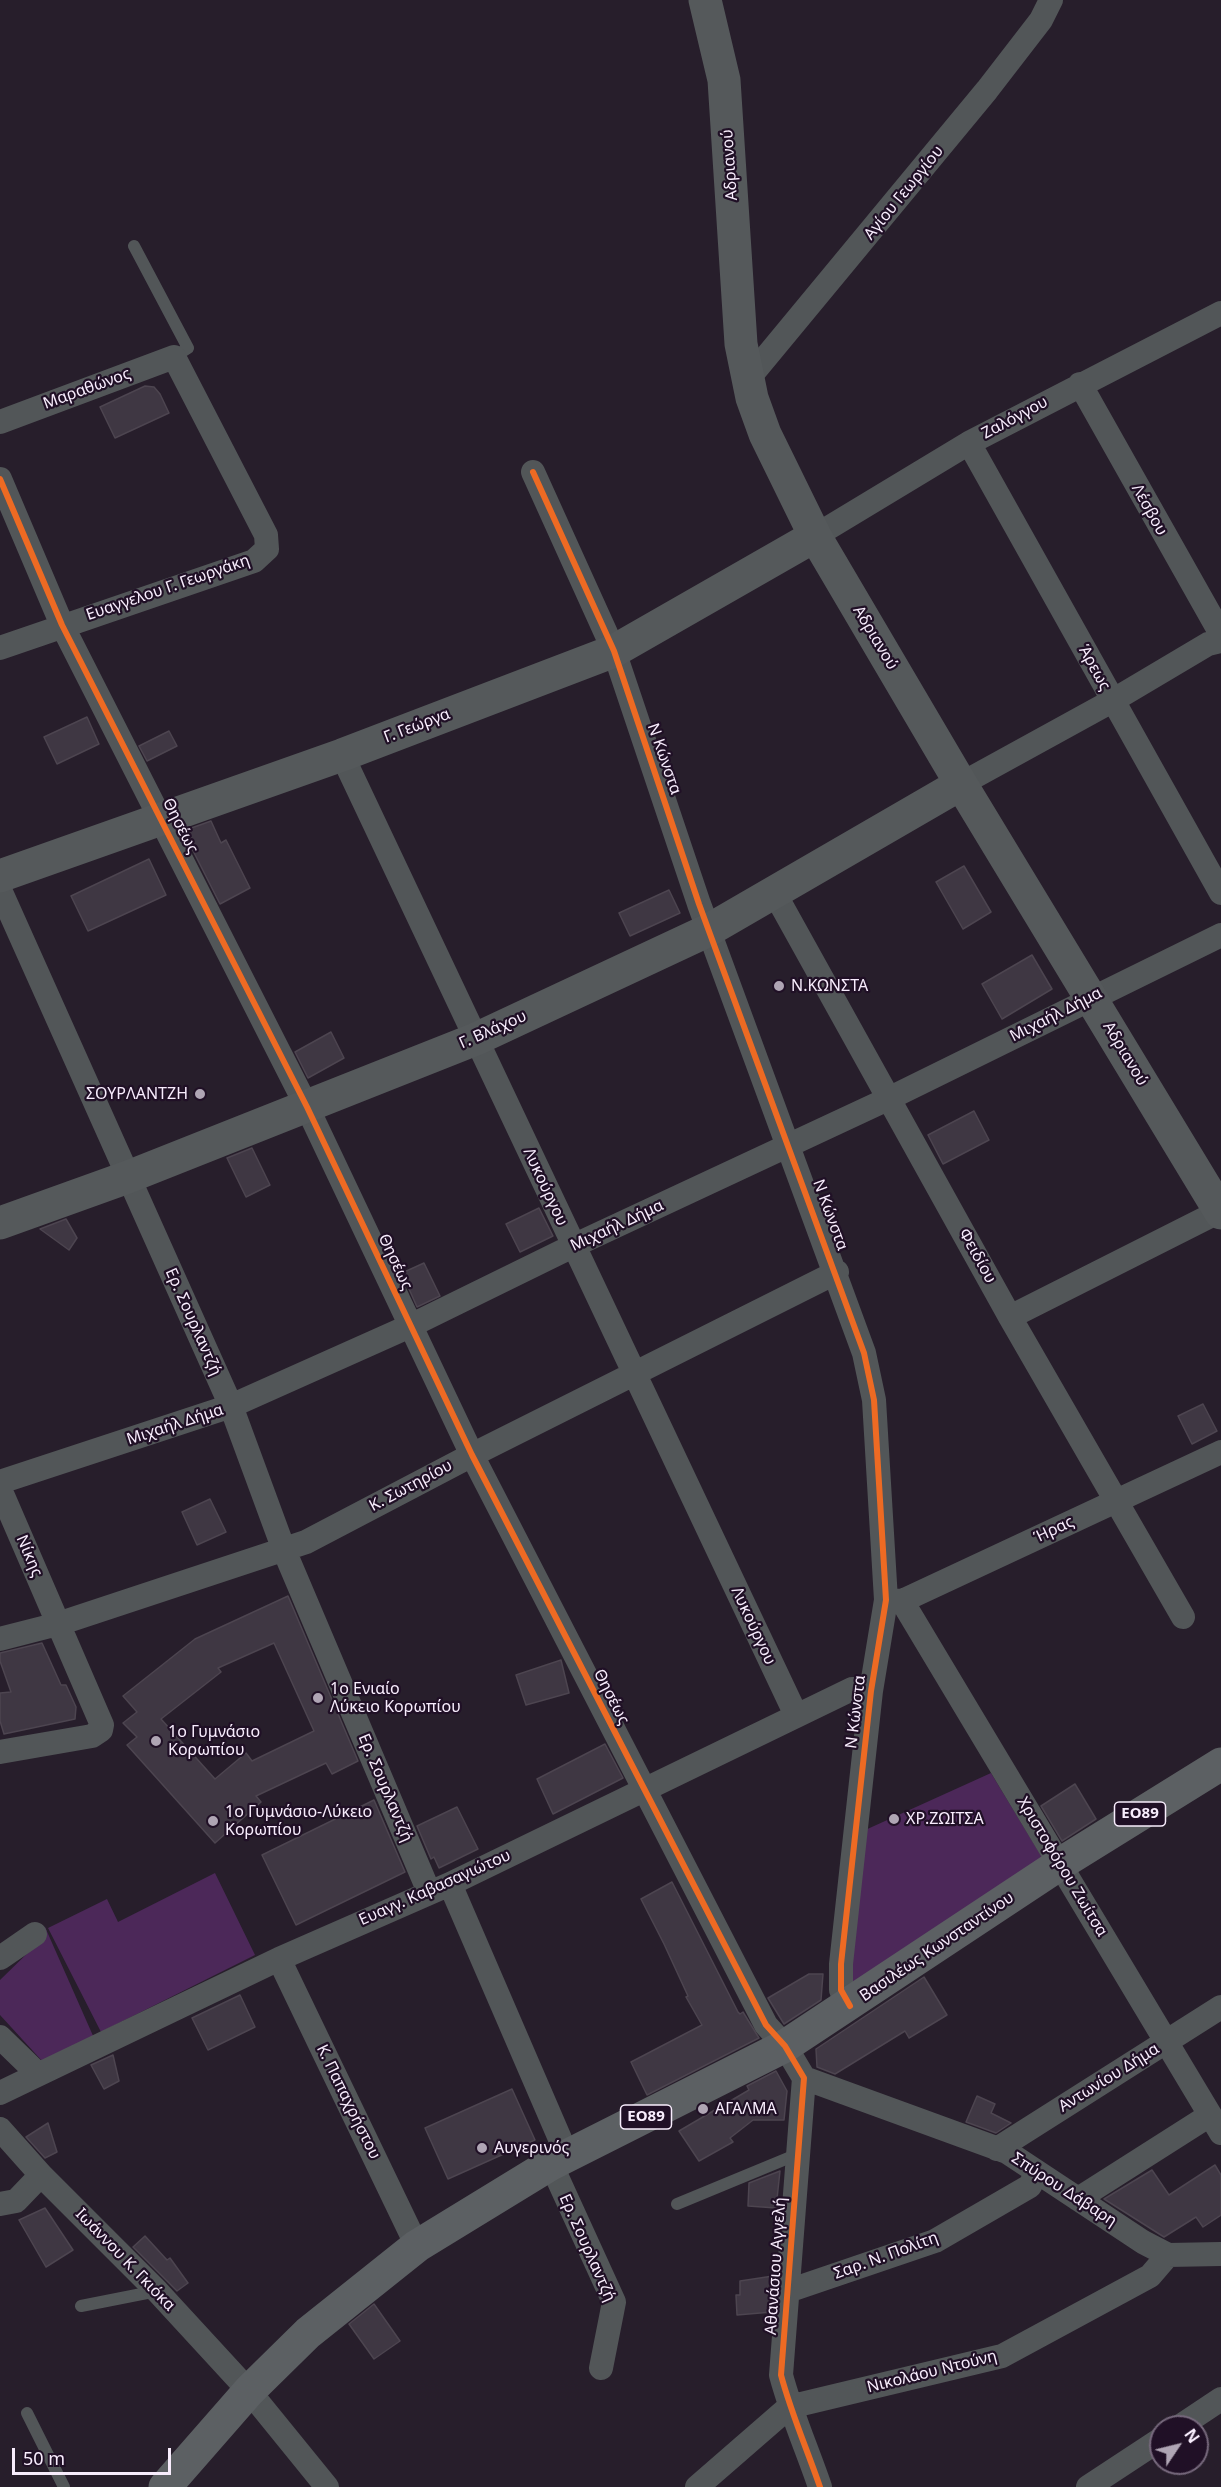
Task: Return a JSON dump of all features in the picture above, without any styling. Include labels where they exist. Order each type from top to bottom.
[{"type":"main road","name":"Βασιλέως Κωνσταντίνου","points":[[165,2487],[249,2391],[308,2333],[417,2246],[559,2160],[785,2046],[850,2006],[1060,1864],[1221,1764]]},
{"type":"street","name":"Αδριανού","points":[[705,0],[724,80],[741,344],[748,379],[765,435],[815,536],[961,784],[1221,1212]]},
{"type":"street","name":"Αγίου Γεωργίου","points":[[748,379],[987,90],[1041,20],[1051,0]]},
{"type":"street","name":"Ζαλόγγου","points":[[815,536],[969,443],[1221,313]]},
{"type":"street","name":"Μαραθώνος","points":[[0,422],[174,357]]},
{"type":"street","name":"Ευαγγελου Γ. Γεωργάκη","points":[[0,648],[254,561],[267,549],[266,535],[174,357]]},
{"type":"street","name":"Λέσβου","points":[[1080,384],[1221,634]]},
{"type":"street","name":"Άρεως","points":[[969,443],[1221,892]]},
{"type":"street","name":"Ν Κώνστα","points":[[533,472],[614,651],[709,930],[837,1272],[864,1353],[874,1400],[894,1600],[871,1691],[841,1964],[841,1990],[850,2006]]},
{"type":"street","name":"Θησέως","points":[[0,479],[62,625],[307,1107],[472,1455],[766,2025],[785,2046]]},
{"type":"street","name":"Γ. Γεώργα","points":[[0,876],[342,755],[614,651],[815,536]]},
{"type":"street","points":[[961,784],[1112,701],[1208,644],[1221,641]]},
{"type":"street","name":"Λυκούργου","points":[[342,755],[795,1715]]},
{"type":"street","name":"Γ. Βλάχου","points":[[0,1223],[128,1177],[476,1039],[709,930],[961,784]]},
{"type":"street","name":"Ερ. Σουρλαντζή","points":[[0,890],[231,1406],[284,1550],[439,1888],[559,2160],[614,2302],[601,2368]]},
{"type":"street","name":"Φειδίου","points":[[774,892],[1010,1317],[1183,1617]]},
{"type":"street","name":"Μιχαήλ Δήμα","points":[[0,1482],[231,1406],[410,1326],[573,1246],[890,1098],[1091,997],[1221,935]]},
{"type":"street","points":[[1010,1317],[1221,1212]]},
{"type":"street","name":"Κ. Σωτηρίου","points":[[0,1639],[58,1624],[306,1542],[472,1455],[837,1272]]},
{"type":"street","name":"Ήρας","points":[[894,1600],[1221,1452]]},
{"type":"street","name":"Νίκης","points":[[0,1488],[101,1718],[101,1730],[92,1736],[0,1752]]},
{"type":"street","name":"Χριστοφόρου Ζωίτσα","points":[[894,1600],[1060,1864],[1215,2124]]},
{"type":"street","name":"Ευαγγ. Καβασαγιώτου","points":[[0,2093],[279,1959],[439,1888],[795,1715],[852,1689],[871,1691]]},
{"type":"street","points":[[0,1958],[34,1934]]},
{"type":"street","name":"Κ. Παπαχρήστου","points":[[279,1959],[417,2246]]},
{"type":"street","name":"Αντωνίου Δήμα","points":[[997,2149],[1221,2007]]},
{"type":"street","points":[[0,2037],[38,2074]]},
{"type":"street","points":[[785,2046],[804,2078]]},
{"type":"street","name":"Σπύρου Δάβαρη","points":[[804,2078],[1007,2152],[1036,2173],[1168,2255]]},
{"type":"street","name":"Αθανάσιου Αγγελή","points":[[804,2078],[782,2375],[789,2407],[804,2438],[820,2487]]},
{"type":"street","points":[[1078,2199],[1215,2124]]},
{"type":"street","name":"Ιωάννου Κ. Γκιόκα","points":[[0,2128],[41,2175],[157,2291],[249,2391],[327,2487]]},
{"type":"street","name":"Σαρ. Ν. Πολίτη","points":[[788,2291],[935,2241],[1030,2186],[1036,2173]]},
{"type":"street","points":[[0,2204],[16,2201],[41,2175]]},
{"type":"street","points":[[1168,2255],[1221,2254]]},
{"type":"street","name":"Νικολάου Ντούνη","points":[[697,2487],[789,2407],[1002,2356],[1150,2276],[1168,2255]]},
{"type":"street","points":[[1197,2415],[1221,2399]]},
{"type":"street","points":[[1088,2487],[1149,2447]]},
{"type":"lane","points":[[134,246],[188,348],[174,357]]},
{"type":"lane","points":[[678,2204],[798,2154]]},
{"type":"lane","points":[[81,2306],[157,2291]]},
{"type":"lane","points":[[27,2413],[64,2487]]},
{"type":"shaded area","points":[[991,1773],[1046,1864],[852,1984],[847,1969],[863,1831]]},
{"type":"shaded area","points":[[215,1873],[255,1955],[101,2032],[48,1928],[107,1899],[118,1922]]},
{"type":"shaded area","points":[[45,1927],[94,2038],[44,2063],[0,2015],[0,1980],[40,1941]]},
{"type":"building","points":[[145,386],[154,387],[169,413],[115,438],[100,407]]},
{"type":"building","points":[[87,717],[99,744],[57,764],[44,737]]},
{"type":"building","points":[[169,731],[177,746],[147,761],[139,746]]},
{"type":"building","points":[[211,821],[221,843],[226,840],[250,888],[220,904],[183,831]]},
{"type":"building","points":[[149,859],[166,895],[88,931],[71,896]]},
{"type":"building","points":[[964,866],[991,912],[963,929],[936,882]]},
{"type":"building","points":[[669,890],[680,913],[630,936],[619,913]]},
{"type":"building","points":[[1032,955],[1052,989],[1002,1019],[982,984]]},
{"type":"building","points":[[331,1032],[344,1058],[308,1078],[295,1052]]},
{"type":"building","points":[[974,1111],[989,1140],[943,1164],[928,1135]]},
{"type":"building","points":[[252,1148],[270,1185],[246,1197],[227,1158]]},
{"type":"building","points":[[539,1208],[553,1236],[520,1252],[506,1224]]},
{"type":"building","points":[[66,1219],[77,1238],[69,1250],[40,1229]]},
{"type":"building","points":[[424,1263],[440,1296],[417,1307],[402,1273]]},
{"type":"building","points":[[1203,1404],[1217,1431],[1192,1444],[1178,1416]]},
{"type":"building","points":[[210,1499],[226,1532],[197,1545],[182,1512]]},
{"type":"building","points":[[288,1596],[358,1761],[332,1774],[326,1763],[256,1796],[261,1802],[215,1843],[127,1745],[137,1737],[123,1723],[137,1712],[123,1696],[195,1639]],"holes":[[[274,1643],[314,1731],[252,1761],[246,1753],[215,1779],[161,1719],[221,1672],[218,1668]]]},
{"type":"building","points":[[42,1643],[61,1685],[66,1685],[76,1707],[75,1719],[4,1734],[0,1721],[0,1693],[11,1692],[0,1661],[0,1653]]},
{"type":"building","points":[[561,1660],[569,1693],[526,1705],[516,1675]]},
{"type":"building","points":[[605,1744],[623,1778],[553,1814],[537,1779]]},
{"type":"building","points":[[1075,1784],[1096,1819],[1062,1841],[1041,1806]]},
{"type":"building","points":[[374,1800],[405,1872],[296,1925],[262,1855]]},
{"type":"building","points":[[457,1807],[478,1849],[439,1868],[434,1857],[431,1859],[417,1826]]},
{"type":"building","points":[[672,1882],[738,2012],[740,2014],[743,2012],[759,2038],[647,2095],[631,2062],[702,2025],[686,1997],[688,1996],[641,1899]]},
{"type":"building","points":[[809,1974],[823,1974],[821,2000],[784,2024],[768,1998]]},
{"type":"building","points":[[924,1977],[947,2015],[909,2038],[905,2031],[835,2074],[817,2067],[816,2049]]},
{"type":"building","points":[[240,1995],[255,2027],[208,2050],[192,2018]]},
{"type":"building","points":[[113,2055],[119,2081],[104,2089],[91,2065]]},
{"type":"building","points":[[776,2071],[787,2091],[784,2120],[753,2120],[730,2138],[733,2142],[699,2161],[679,2131],[749,2090],[747,2086]]},
{"type":"building","points":[[512,2089],[535,2140],[448,2179],[425,2128]]},
{"type":"building","points":[[977,2096],[995,2104],[991,2113],[1011,2123],[996,2133],[966,2122]]},
{"type":"building","points":[[48,2123],[57,2152],[45,2158],[26,2137]]},
{"type":"building","points":[[1215,2165],[1221,2175],[1221,2215],[1203,2227],[1196,2217],[1164,2237],[1104,2199],[1152,2170],[1169,2195]]},
{"type":"building","points":[[780,2171],[776,2208],[748,2206],[749,2183]]},
{"type":"building","points":[[45,2208],[73,2250],[46,2267],[19,2220]]},
{"type":"building","points":[[145,2236],[167,2260],[170,2258],[188,2283],[177,2291],[133,2247]]},
{"type":"building","points":[[773,2276],[772,2312],[737,2315],[736,2295],[740,2295],[740,2281]]},
{"type":"building","points":[[374,2304],[400,2341],[374,2359],[349,2324]]},
{"type":"cycle path","points":[[533,472],[614,651],[699,904],[864,1353],[874,1400],[886,1600],[871,1691],[841,1964],[841,1990],[850,2006]]},
{"type":"cycle path","points":[[0,479],[62,625],[307,1107],[472,1455],[766,2025],[785,2046],[804,2078],[781,2375],[820,2487]]},
{"type":"place","name":"Ν.ΚΩΝΣΤΑ","points":[[779,986]]},
{"type":"place","name":"ΣΟΥΡΛΑΝΤΖΗ","points":[[200,1094]]},
{"type":"place","name":"1ο Ενιαίο Λύκειο Κορωπίου","points":[[318,1698]]},
{"type":"place","name":"1ο Γυμνάσιο Κορωπίου","points":[[156,1741]]},
{"type":"place","name":"ΧΡ.ΖΩΙΤΣΑ","points":[[894,1819]]},
{"type":"place","name":"1ο Γυμνάσιο-Λύκειο Κορωπίου","points":[[213,1821]]},
{"type":"place","name":"ΑΓΑΛΜΑ","points":[[703,2109]]},
{"type":"place","name":"Αυγερινός","points":[[482,2148]]}]
